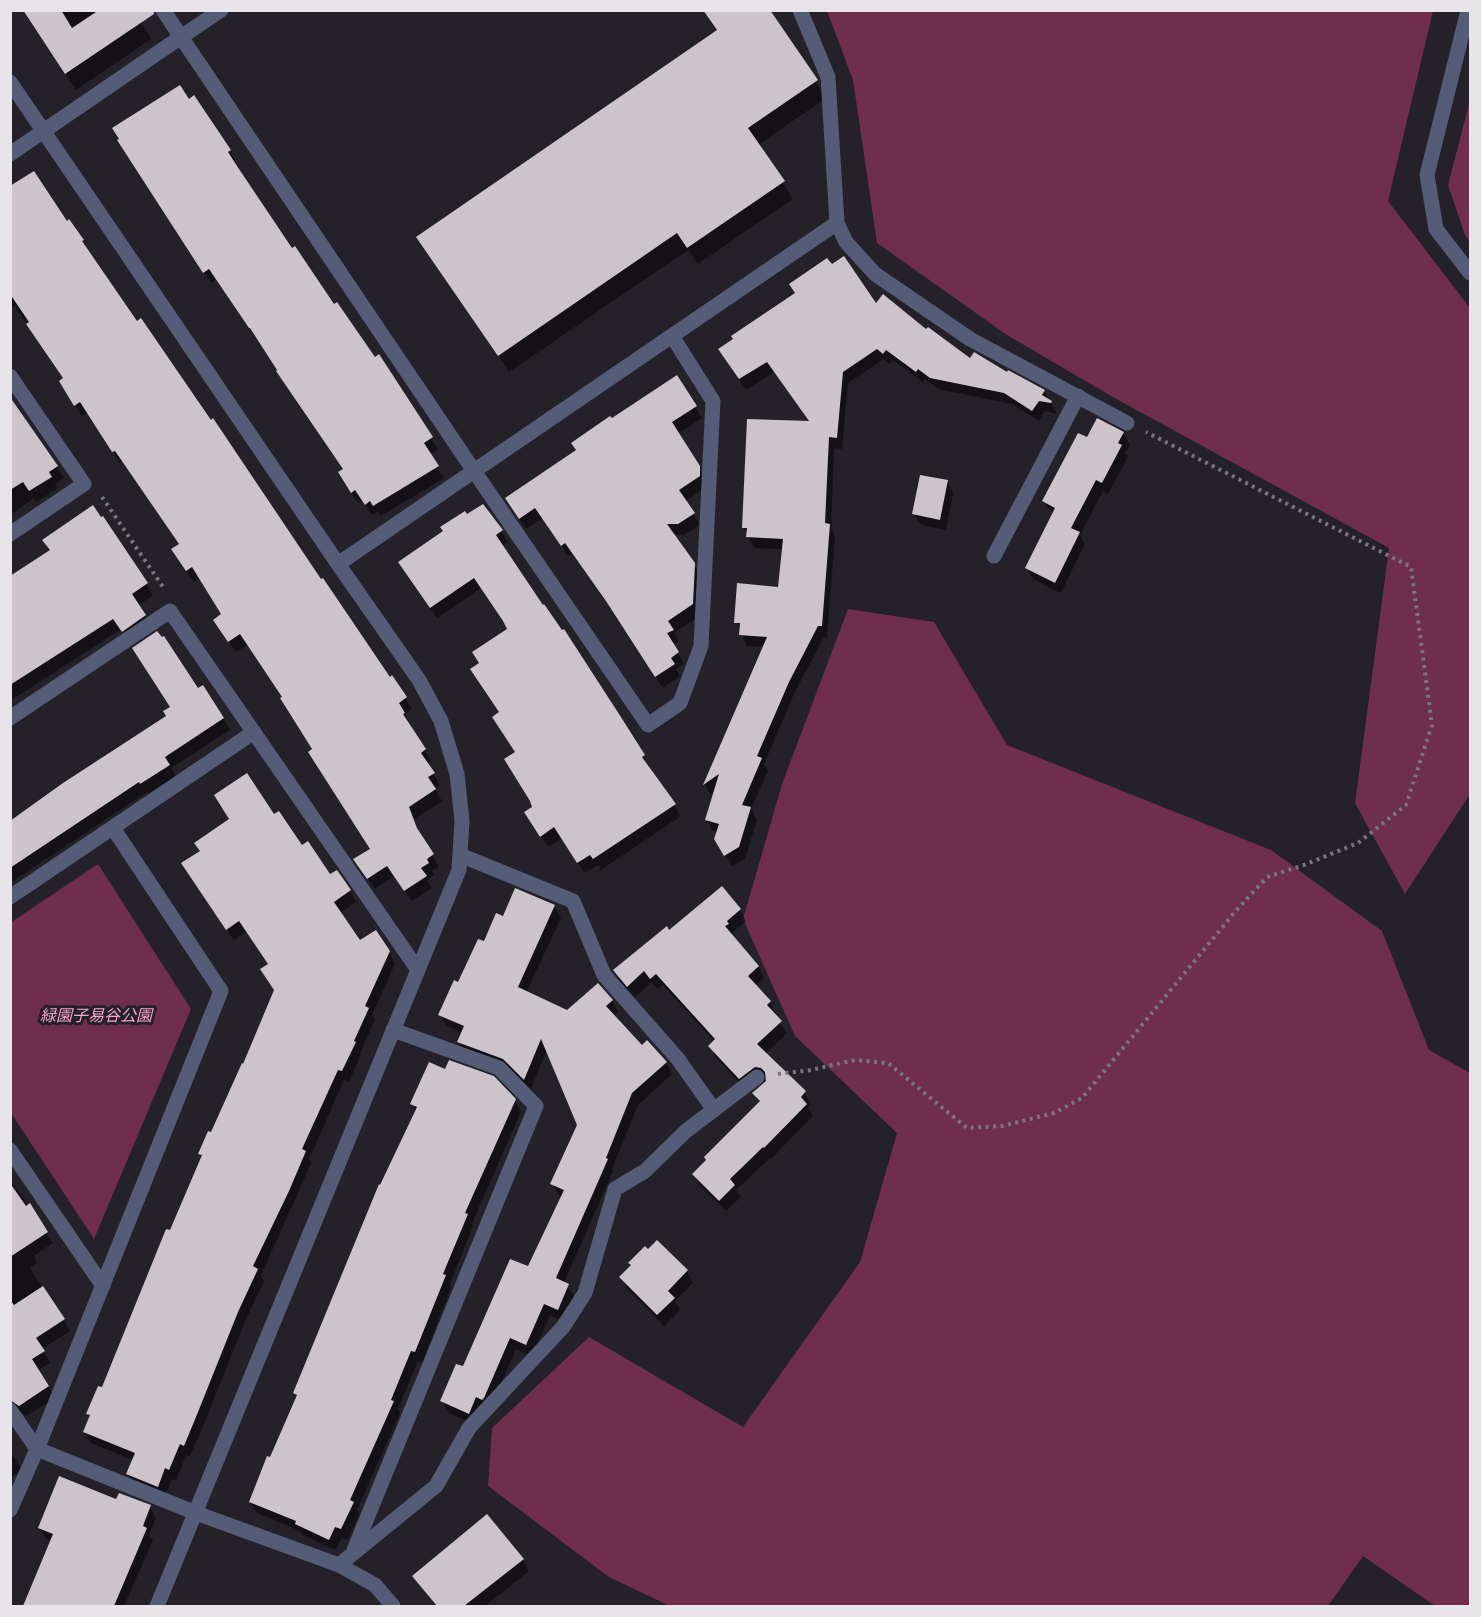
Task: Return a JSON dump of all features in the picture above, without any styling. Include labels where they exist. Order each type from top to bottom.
[{"type":"street","points":[[163,10],[648,725],[680,703],[701,646],[713,401],[672,336]]},
{"type":"street","points":[[10,154],[221,10]]},
{"type":"street","points":[[800,10],[828,77],[837,223],[846,242],[875,274],[970,339],[1127,423]]},
{"type":"street","points":[[1468,10],[1426,176],[1436,229],[1470,273]]},
{"type":"street","points":[[10,82],[419,680],[441,721],[457,774],[462,821],[459,870],[157,1606]]},
{"type":"street","points":[[338,564],[837,223]]},
{"type":"street","points":[[10,376],[84,484],[10,534]]},
{"type":"street","points":[[994,556],[1078,396]]},
{"type":"street","points":[[10,718],[170,611],[418,970]]},
{"type":"street","points":[[10,897],[254,732]]},
{"type":"street","points":[[10,1510],[37,1449],[221,991],[113,828]]},
{"type":"street","points":[[460,855],[573,901],[604,975],[678,1059],[714,1110]]},
{"type":"street","points":[[353,1553],[536,1106],[499,1068],[393,1030]]},
{"type":"street","points":[[339,1565],[435,1486],[469,1428],[563,1327],[585,1293],[615,1189],[645,1171],[686,1131],[757,1077]]},
{"type":"street","points":[[10,1150],[103,1286]]},
{"type":"street","points":[[10,1410],[37,1449],[196,1513],[339,1565],[375,1586],[393,1606]]},
{"type":"path","points":[[757,1077],[811,1070],[855,1060],[888,1063],[967,1128],[1002,1126],[1054,1113],[1082,1098],[1234,913],[1267,877],[1358,843],[1406,805],[1432,725],[1411,567],[1127,423]]},
{"type":"path","points":[[84,484],[99,494],[165,589],[170,611]]},
{"type":"green space","points":[[827,11],[1433,11],[1388,201],[1470,308],[1470,794],[1405,894],[1355,803],[1389,548],[1111,396],[1007,335],[877,243],[853,80]]},
{"type":"green space","points":[[1470,100],[1470,242],[1465,235],[1448,185]]},
{"type":"green space","points":[[848,609],[934,622],[1007,745],[1271,850],[1382,931],[1429,1050],[1470,1073],[1470,1606],[1435,1606],[1363,1556],[1328,1606],[670,1606],[609,1577],[488,1486],[492,1428],[589,1337],[743,1427],[860,1262],[897,1133],[795,1036],[743,919],[782,784]]},
{"type":"green space","name":"緑園子易谷公園","points":[[98,864],[191,1009],[94,1239],[11,1113],[10,923]]},
{"type":"building","points":[[23,10],[61,10],[72,28],[99,10],[153,10],[154,14],[65,74]]},
{"type":"building","points":[[703,10],[770,10],[818,80],[748,128],[785,181],[687,248],[677,233],[498,356],[416,237],[717,30]]},
{"type":"building","points":[[180,85],[189,99],[194,95],[231,150],[228,152],[292,248],[295,246],[334,304],[337,302],[375,357],[379,354],[433,437],[424,443],[439,466],[373,506],[370,501],[365,505],[355,490],[351,493],[338,472],[343,469],[276,371],[250,328],[209,269],[203,273],[117,140],[119,139],[112,128]]},
{"type":"building","points":[[34,171],[67,221],[69,219],[84,240],[82,241],[137,321],[141,318],[211,420],[213,418],[321,579],[323,578],[390,677],[392,675],[407,697],[399,703],[405,713],[403,714],[426,749],[421,753],[435,773],[428,777],[436,789],[409,807],[417,828],[434,854],[427,859],[429,863],[421,868],[427,876],[404,891],[387,866],[367,879],[353,859],[370,849],[308,752],[312,749],[280,698],[282,697],[240,634],[228,642],[213,620],[221,614],[192,567],[186,571],[171,549],[179,544],[115,451],[112,452],[80,402],[74,406],[59,381],[63,378],[26,324],[29,322],[10,294],[10,186]]},
{"type":"building","points":[[844,256],[876,303],[883,294],[926,329],[928,327],[970,358],[974,352],[1007,372],[1008,370],[1045,390],[1042,395],[1052,401],[1051,403],[1039,401],[1032,411],[1004,393],[930,378],[918,369],[916,372],[886,350],[883,354],[877,349],[843,372],[837,438],[829,437],[825,523],[830,524],[822,626],[818,626],[789,682],[757,756],[762,758],[742,805],[751,807],[739,847],[724,856],[714,839],[719,824],[705,820],[719,774],[703,785],[767,637],[739,635],[740,623],[734,623],[737,583],[778,587],[783,539],[746,537],[747,528],[742,528],[747,419],[809,421],[767,362],[739,379],[718,349],[733,339],[731,336],[795,293],[789,284],[827,258],[832,264]]},
{"type":"building","points":[[677,375],[697,406],[672,422],[700,466],[700,476],[679,490],[695,513],[678,524],[667,524],[695,563],[693,604],[668,621],[674,630],[667,633],[679,652],[671,658],[675,664],[655,677],[565,543],[561,546],[535,508],[519,519],[505,498],[576,450],[571,443]]},
{"type":"building","points":[[10,397],[58,466],[49,472],[52,477],[29,491],[23,482],[10,490]]},
{"type":"building","points":[[1097,418],[1124,432],[1118,443],[1122,445],[1102,483],[1096,480],[1071,528],[1080,532],[1055,583],[1025,568],[1055,508],[1042,501],[1078,433],[1087,437]]},
{"type":"building","points":[[920,475],[948,480],[940,520],[912,514]]},
{"type":"building","points":[[483,504],[503,530],[496,535],[543,605],[562,630],[564,629],[645,755],[642,757],[676,804],[593,859],[590,855],[577,863],[554,827],[540,837],[524,812],[532,807],[530,801],[504,759],[515,752],[492,717],[499,712],[470,669],[479,663],[472,652],[507,629],[503,621],[474,578],[430,608],[398,562],[443,531],[440,527],[465,511],[467,514]]},
{"type":"building","points":[[93,505],[101,517],[103,516],[148,583],[132,594],[146,615],[122,632],[113,619],[10,685],[10,576],[50,550],[42,540]]},
{"type":"building","points":[[157,631],[162,637],[164,636],[198,688],[203,685],[224,718],[165,757],[170,765],[140,784],[139,782],[10,868],[10,821],[63,783],[166,716],[163,711],[170,707],[132,648]]},
{"type":"building","points":[[247,773],[274,814],[279,811],[302,845],[308,841],[330,874],[337,870],[351,890],[334,902],[360,940],[376,930],[390,951],[365,1006],[369,1008],[354,1041],[356,1042],[342,1071],[338,1070],[302,1149],[306,1151],[289,1191],[253,1266],[258,1269],[238,1312],[184,1446],[180,1444],[169,1470],[165,1468],[158,1487],[126,1474],[135,1453],[83,1432],[90,1415],[86,1414],[98,1386],[102,1387],[166,1229],[170,1230],[202,1155],[198,1154],[243,1064],[274,990],[260,969],[268,964],[239,921],[226,930],[181,863],[200,851],[194,843],[229,819],[214,795]]},
{"type":"building","points":[[722,886],[741,909],[727,921],[729,924],[725,926],[759,966],[748,976],[771,1001],[767,1005],[782,1021],[757,1044],[806,1091],[801,1097],[807,1104],[730,1179],[735,1185],[719,1201],[692,1174],[706,1160],[704,1157],[760,1101],[752,1093],[766,1081],[765,1072],[755,1067],[739,1079],[708,1046],[715,1039],[656,974],[650,979],[644,971],[627,987],[613,970],[667,926],[669,930]]},
{"type":"building","points":[[515,888],[555,905],[518,987],[567,1010],[598,983],[613,1000],[606,1006],[642,1045],[647,1040],[667,1062],[632,1093],[606,1158],[608,1159],[556,1278],[569,1284],[558,1310],[544,1304],[526,1345],[510,1338],[484,1398],[482,1400],[476,1397],[469,1414],[440,1401],[456,1364],[463,1366],[510,1259],[528,1266],[564,1190],[550,1184],[577,1125],[541,1039],[524,1080],[503,1059],[457,1042],[464,1026],[438,1015],[454,980],[458,982],[478,939],[484,941],[496,913],[503,916]]},
{"type":"building","points":[[449,1060],[494,1076],[516,1099],[465,1213],[468,1214],[443,1274],[446,1275],[415,1352],[411,1351],[391,1400],[394,1401],[350,1500],[354,1502],[341,1529],[335,1527],[329,1540],[295,1524],[296,1521],[249,1502],[267,1456],[270,1457],[297,1395],[293,1393],[379,1184],[417,1107],[410,1104],[429,1062],[445,1069]]},
{"type":"building","points":[[10,1183],[26,1206],[30,1203],[48,1232],[10,1257]]},
{"type":"building","points":[[657,1240],[688,1270],[668,1291],[675,1298],[657,1315],[619,1277],[631,1265],[628,1263],[645,1246],[648,1249]]},
{"type":"building","points":[[43,1286],[65,1319],[36,1338],[45,1351],[32,1359],[49,1386],[19,1406],[10,1400],[10,1300],[14,1305]]},
{"type":"building","points":[[59,1476],[116,1499],[119,1493],[151,1505],[143,1526],[147,1528],[114,1606],[23,1606],[53,1534],[38,1528]]},
{"type":"building","points":[[487,1514],[524,1559],[464,1606],[437,1606],[412,1576]]}]
